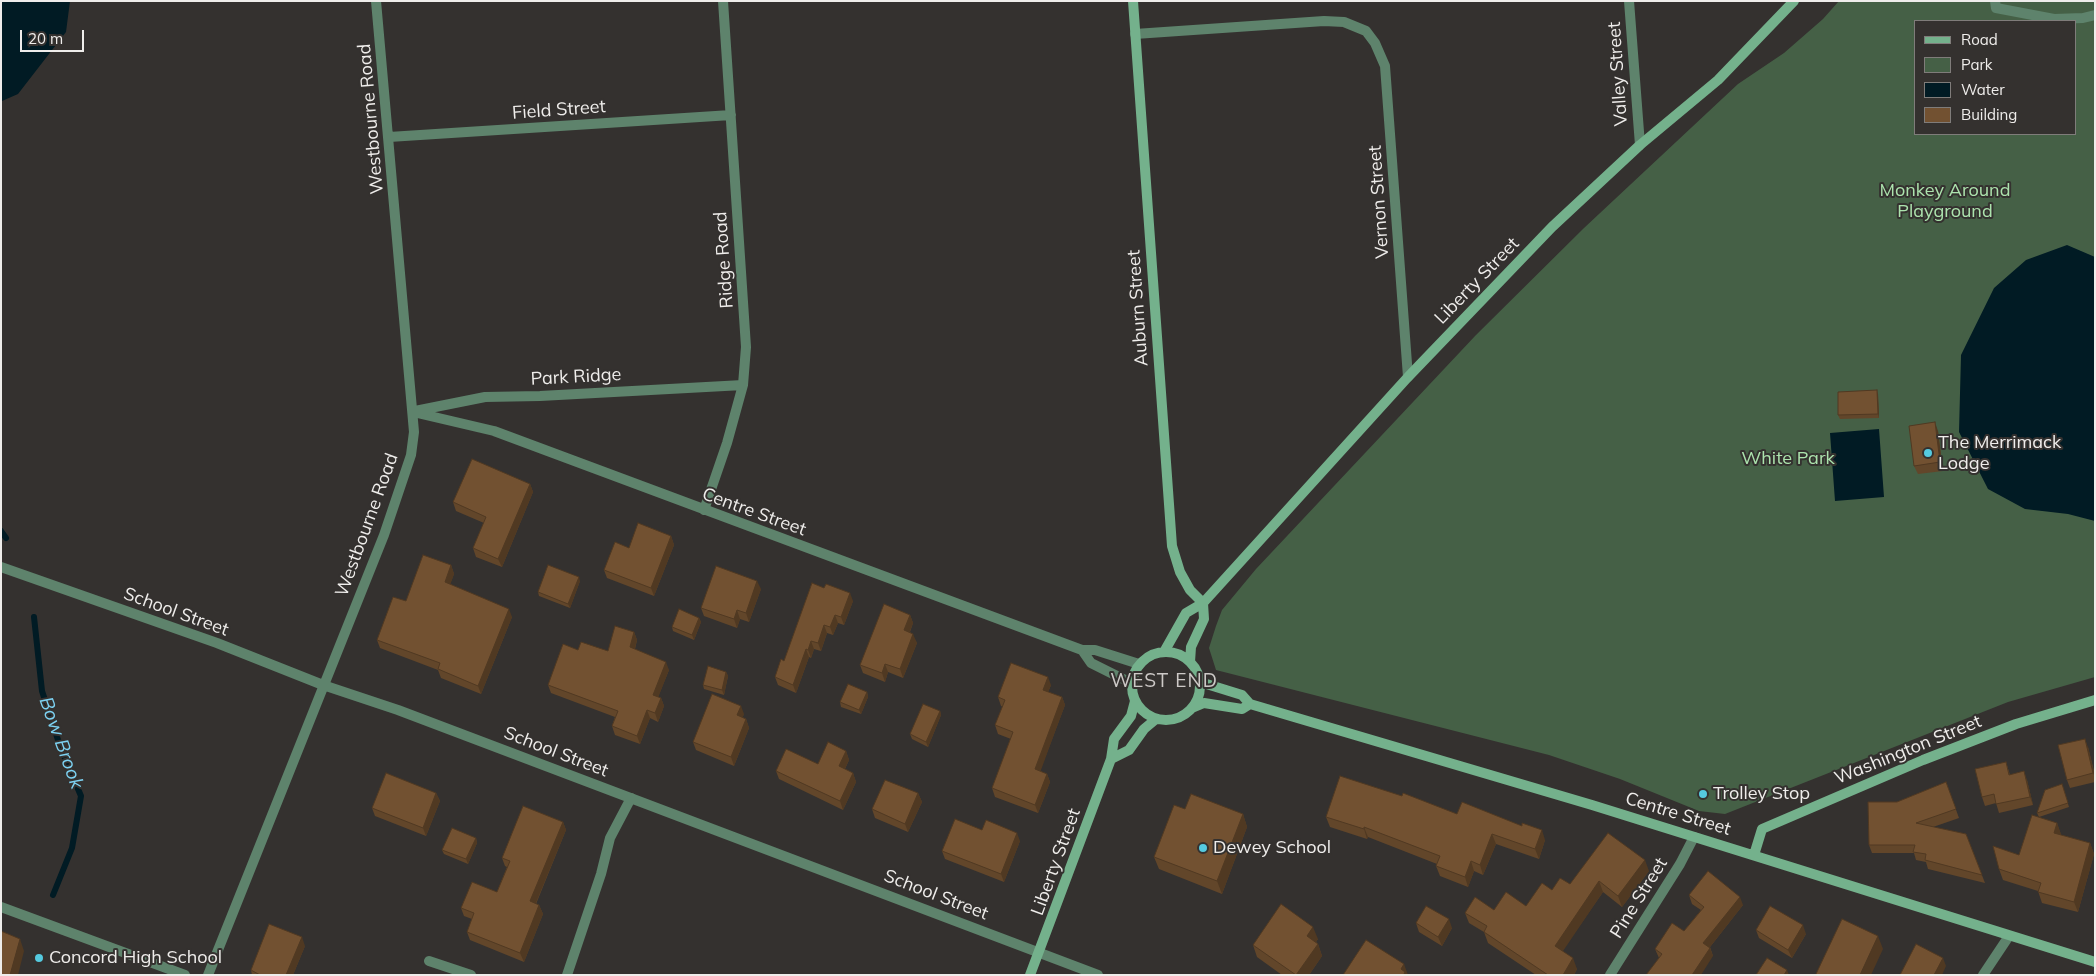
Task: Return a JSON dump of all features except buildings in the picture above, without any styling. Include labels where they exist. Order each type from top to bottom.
[{"type":"street","name":"Westbourne Road","points":[[208,975],[399,495],[411,455],[414,432],[376,1]]},
{"type":"street","name":"Ridge Road","points":[[704,510],[727,443],[743,385],[746,347],[723,1]]},
{"type":"street","name":"Auburn Street","points":[[1133,1],[1172,546],[1180,572],[1190,590],[1203,603]]},
{"type":"street","name":"Valley Street","points":[[1629,1],[1640,144]]},
{"type":"street","name":"Liberty Street","points":[[1164,652],[1186,613],[1203,603],[1408,377],[1552,226],[1640,144],[1718,80],[1794,1]]},
{"type":"street","points":[[1995,1],[1996,8],[2054,19],[2083,18],[2095,14]]},
{"type":"street","name":"Vernon Street","points":[[1135,34],[1324,21],[1344,22],[1366,30],[1375,43],[1385,66],[1408,377]]},
{"type":"street","name":"Field Street","points":[[389,137],[731,115]]},
{"type":"street","name":"Park Ridge","points":[[412,412],[485,397],[540,396],[743,385]]},
{"type":"street","name":"Centre Street","points":[[412,412],[494,431],[1082,650],[1095,650],[1139,664]]},
{"type":"street","name":"School Street","points":[[1,566],[217,643],[323,685],[631,798],[1039,951],[1098,975]]},
{"type":"street","points":[[1190,662],[1173,653],[1164,652],[1146,658],[1139,664],[1131,683],[1135,702],[1148,715],[1156,719],[1176,719],[1192,708],[1197,700],[1200,682],[1190,662],[1191,647],[1204,619],[1203,603]]},
{"type":"street","name":"Centre Street","points":[[1082,650],[1091,663],[1131,683]]},
{"type":"street","name":"Centre Street","points":[[1200,682],[1242,695],[1250,704],[1583,802],[2095,962]]},
{"type":"street","name":"Washington Street","points":[[1754,855],[1762,829],[1768,826],[1923,760],[2016,724],[2095,700]]},
{"type":"street","name":"Liberty Street","points":[[1030,975],[1111,760],[1114,739],[1131,716],[1135,702]]},
{"type":"street","name":"Centre Street","points":[[1192,708],[1204,703],[1242,709],[1250,704]]},
{"type":"street","points":[[1111,760],[1128,750],[1144,729],[1156,719]]},
{"type":"street","points":[[568,975],[601,874],[610,838],[631,798]]},
{"type":"street","name":"Pine Street","points":[[1610,975],[1680,864],[1694,837]]},
{"type":"street","points":[[1,907],[185,975]]},
{"type":"street","points":[[1983,975],[2009,936]]},
{"type":"street","points":[[429,961],[471,975]]},
{"type":"green space","name":"White Park","points":[[1839,1],[2095,1],[2095,677],[2008,702],[1725,814],[1699,811],[1620,779],[1549,755],[1216,670],[1209,648],[1222,610],[1256,569],[1476,335],[1584,228],[1738,84],[1784,53],[1823,19]]},
{"type":"water","points":[[1,1],[70,1],[66,32],[18,94],[2,101]]},
{"type":"water","points":[[2067,245],[2095,257],[2095,521],[2068,514],[2025,509],[1988,489],[1959,432],[1961,355],[1994,288],[2026,260]]},
{"type":"water","points":[[1879,429],[1884,497],[1835,501],[1830,433]]},
{"type":"waterway","name":"Bow Brook","points":[[1,531],[6,538]]},
{"type":"waterway","name":"Bow Brook","points":[[34,617],[42,691],[61,749],[81,796],[72,848],[53,895]]},
{"type":"place","name":"The Merrimack Lodge","points":[[1928,453]]},
{"type":"place","name":"Trolley Stop","points":[[1703,794]]},
{"type":"place","name":"Dewey School","points":[[1203,848]]},
{"type":"place","name":"Concord High School","points":[[39,958]]},
{"type":"district","name":"WEST END","points":[[1164,681]]},
{"type":"park label","name":"Monkey Around Playground","points":[[1945,201]]}]
